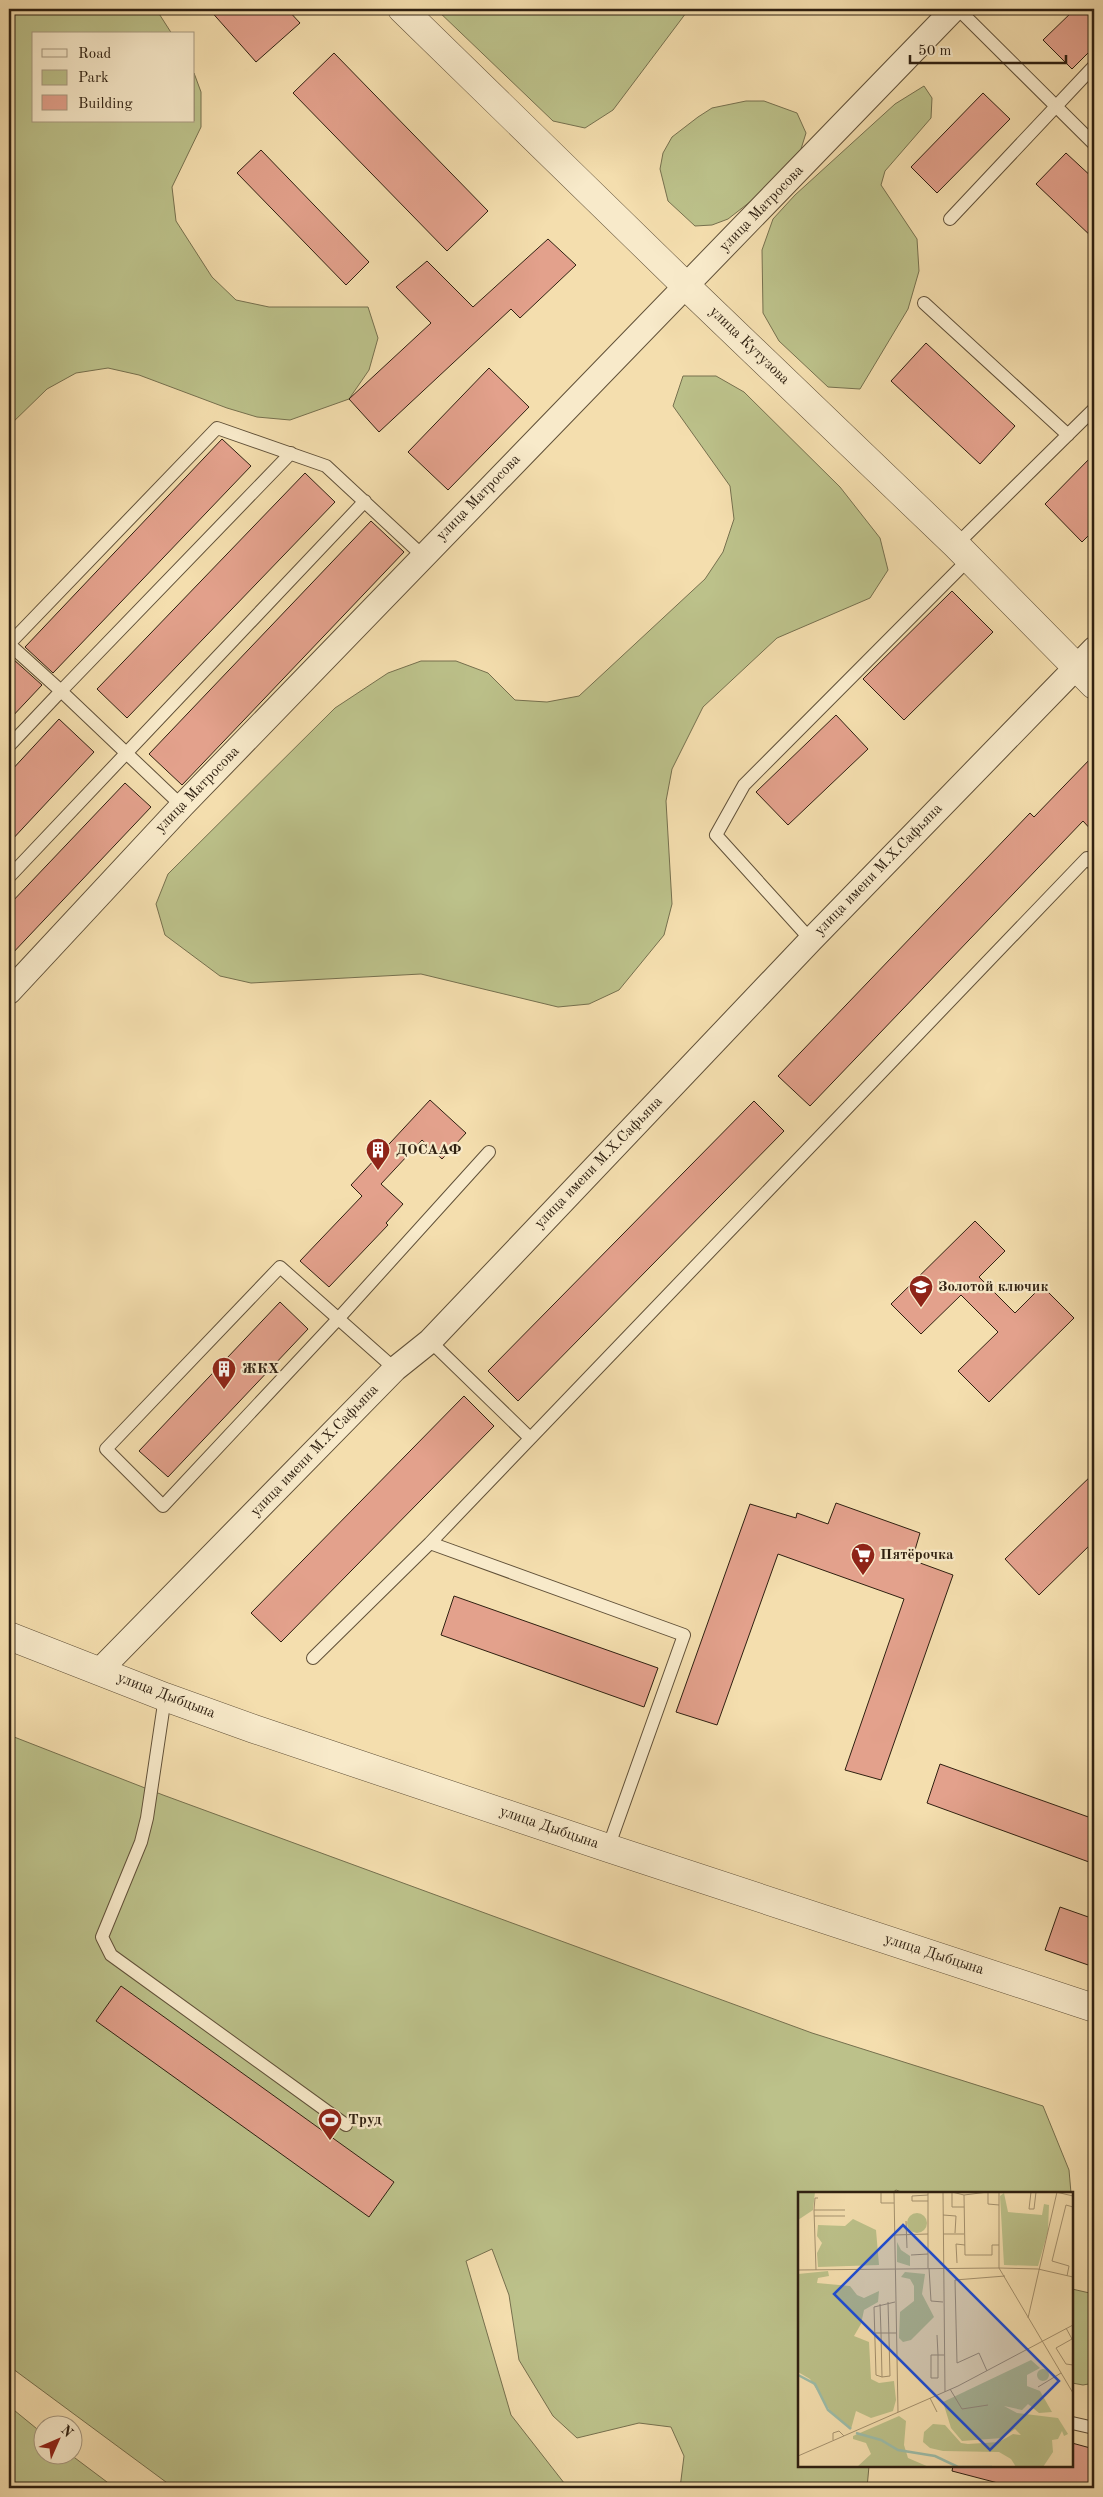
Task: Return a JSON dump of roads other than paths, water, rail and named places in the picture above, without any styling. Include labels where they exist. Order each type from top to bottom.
[{"type":"street","name":"улица Кутузова","points":[[402,9],[686,287],[963,552],[1088,667]]},
{"type":"street","name":"улица Матросова","points":[[9,992],[182,806],[954,9]]},
{"type":"street","name":"улица имени М.Х.Сафьяна","points":[[99,1671],[395,1369],[430,1341],[811,940],[1088,667]]},
{"type":"street","name":"улица Дыбцына","points":[[9,1636],[165,1697],[608,1848],[1094,2008]]},
{"type":"lane","points":[[958,9],[1094,144]]},
{"type":"lane","points":[[950,218],[1094,66]]},
{"type":"lane","points":[[924,302],[1068,435]]},
{"type":"lane","points":[[811,940],[716,836],[744,785],[963,552],[1068,435],[1094,409]]},
{"type":"lane","points":[[182,806],[9,644],[217,428],[326,466],[423,556]]},
{"type":"lane","points":[[9,746],[290,453]]},
{"type":"lane","points":[[9,877],[365,501]]},
{"type":"lane","points":[[313,1658],[430,1543],[1087,858],[1094,865]]},
{"type":"lane","points":[[395,1369],[338,1319],[280,1267],[106,1449],[163,1506],[338,1319],[489,1152]]},
{"type":"lane","points":[[430,1341],[530,1438]]},
{"type":"lane","points":[[430,1543],[684,1635],[608,1848]]},
{"type":"lane","points":[[165,1697],[147,1818],[140,1842],[102,1938],[104,1945],[111,1955],[346,2125]]},
{"type":"lane","points":[[1073,2423],[1094,2428]]},
{"type":"place","name":"ДОСААФ","points":[[378,1171]]},
{"type":"place","name":"Золотой ключик","points":[[921,1308]]},
{"type":"place","name":"ЖКХ","points":[[224,1390]]},
{"type":"place","name":"Пятёрочка","points":[[863,1576]]},
{"type":"place","name":"Труд","points":[[330,2141]]}]
